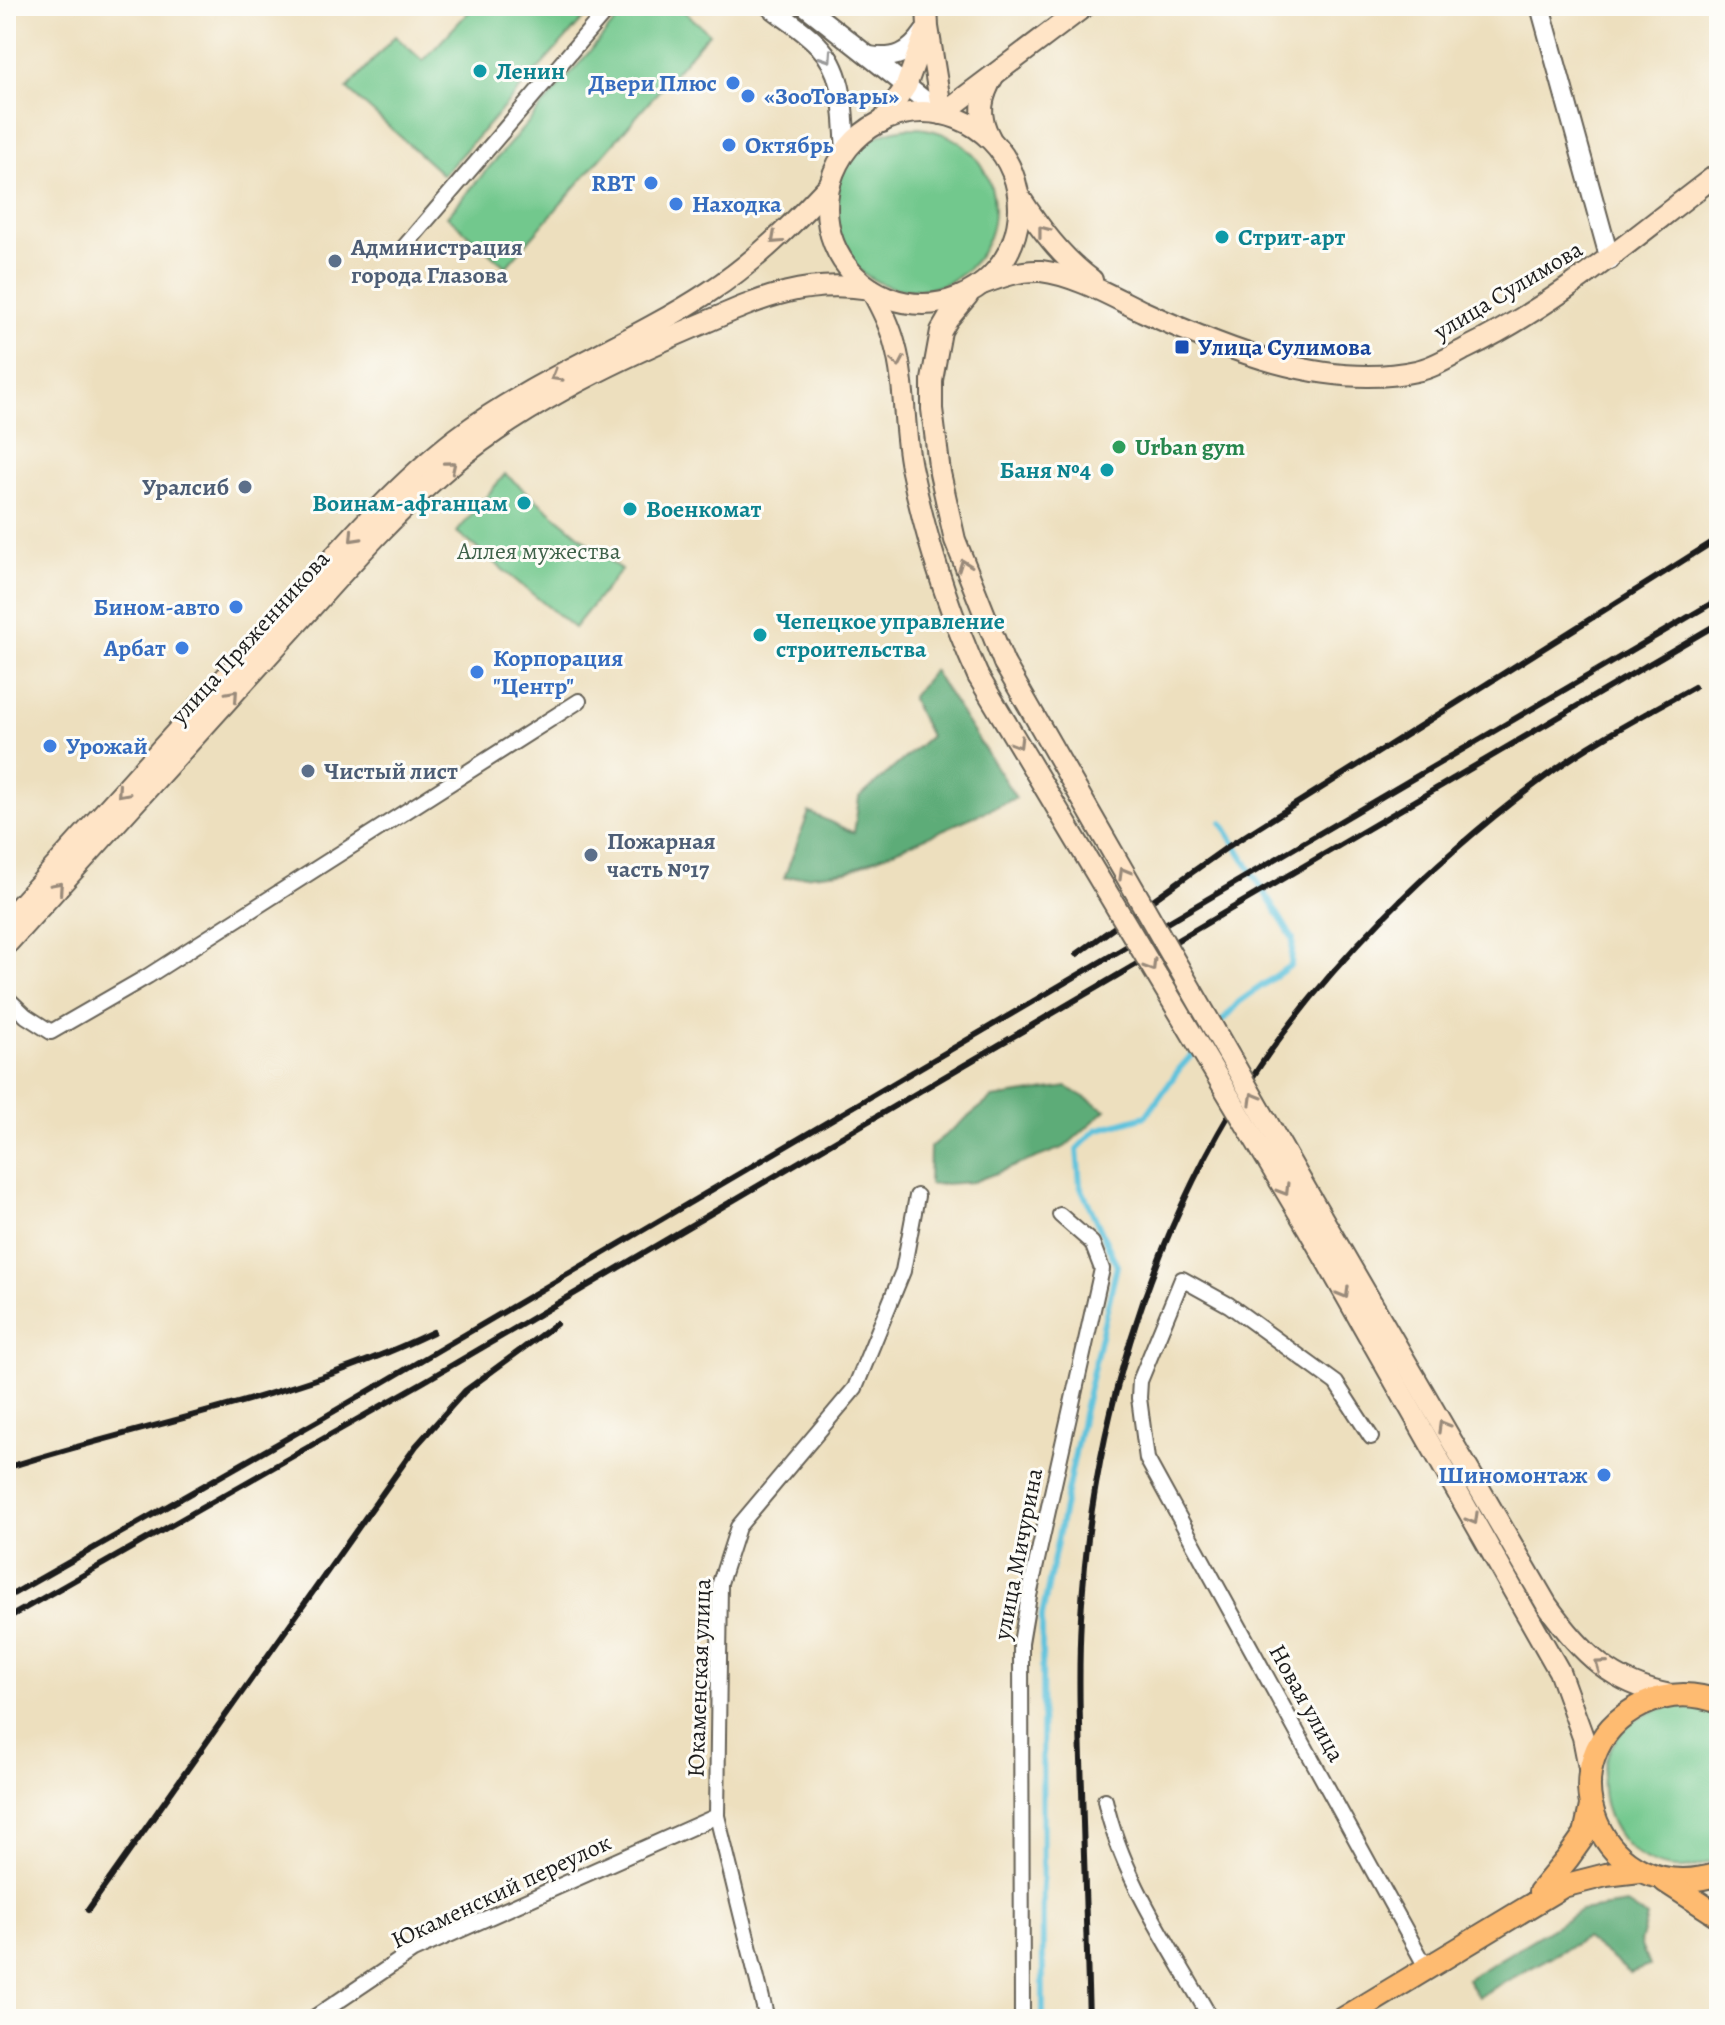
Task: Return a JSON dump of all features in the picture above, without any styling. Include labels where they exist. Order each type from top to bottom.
[{"type":"main road","points":[[927,6],[942,114]]},
{"type":"main road","points":[[942,114],[1085,6]]},
{"type":"main road","points":[[882,122],[906,86],[928,27]]},
{"type":"main road","points":[[996,71],[980,112],[984,126],[1005,158],[1018,195],[1019,215],[1012,243],[998,268],[956,307],[941,331],[932,380],[932,409],[940,473],[955,540],[1004,663],[1559,1671],[1583,1737],[1590,1773],[1591,1806],[1585,1834],[1545,1886],[1515,1914]]},
{"type":"main road","points":[[993,142],[968,123],[942,114],[914,113],[882,122],[866,131],[846,151],[830,184],[827,211],[831,237],[844,264],[871,289],[886,318],[895,347],[911,464],[928,539],[950,608],[978,676],[1567,1634],[1588,1656],[1626,1682],[1644,1690],[1718,1701]]},
{"type":"main road","name":"улица Сулимова","points":[[976,288],[1013,274],[1040,271],[1060,275],[1215,342],[1277,362],[1318,371],[1378,377],[1420,371],[1492,336],[1610,260],[1719,173]]},
{"type":"main road","name":"улица Пряженникова","points":[[6,921],[304,591],[417,472],[457,438],[508,403],[710,292],[754,259],[794,223],[830,184]]},
{"type":"main road","name":"улица Сулимова","points":[[1018,195],[1041,231],[1072,265],[1117,299]]},
{"type":"main road","name":"улица Пряженникова","points":[[6,945],[370,544],[451,465],[530,411],[580,383],[672,337],[757,300],[812,286],[841,285],[871,289]]},
{"type":"main road","points":[[871,289],[906,303],[929,304],[949,301],[976,288]]},
{"type":"main road","points":[[1590,1773],[1597,1750],[1612,1727],[1630,1711],[1653,1699],[1671,1695]]},
{"type":"main road","points":[[1591,1806],[1605,1840],[1622,1859],[1719,1916]]},
{"type":"main road","points":[[1343,2019],[1515,1914],[1574,1882],[1606,1875],[1650,1875],[1684,1881],[1719,1874]]},
{"type":"street","points":[[404,247],[610,6]]},
{"type":"street","points":[[769,6],[818,45],[831,62],[839,80],[846,151]]},
{"type":"street","points":[[805,6],[942,114]]},
{"type":"street","points":[[1540,6],[1610,260]]},
{"type":"street","points":[[866,55],[888,58],[904,54],[916,45],[928,27]]},
{"type":"street","points":[[6,997],[26,1016],[51,1032],[148,976],[579,701]]},
{"type":"street","name":"Юкаменская улица","points":[[767,2019],[717,1816],[720,1583],[738,1527],[855,1388],[903,1271],[917,1196]]},
{"type":"street","name":"улица Мичурина","points":[[1022,2019],[1021,1643],[1102,1269],[1092,1243],[1060,1215]]},
{"type":"street","name":"Новая улица","points":[[1371,1437],[1336,1383],[1229,1305],[1182,1279],[1140,1381],[1139,1398],[1147,1459],[1427,1969]]},
{"type":"street","points":[[1105,1800],[1124,1863],[1211,2019]]},
{"type":"street","name":"Юкаменский переулок","points":[[312,2019],[413,1951],[717,1816]]},
{"type":"green space","points":[[474,6],[595,6],[443,175],[347,89],[395,36],[423,61]]},
{"type":"green space","points":[[629,6],[678,6],[709,33],[506,267],[447,216]]},
{"type":"green space","points":[[913,128],[944,134],[970,152],[988,178],[994,209],[988,240],[970,266],[944,284],[913,290],[882,284],[856,266],[838,240],[832,209],[838,178],[856,152],[882,134]]},
{"type":"green space","name":"Аллея мужества","points":[[505,474],[621,570],[574,628],[457,532]]},
{"type":"green space","points":[[933,670],[1016,798],[848,871],[784,878],[809,812],[854,833],[859,798],[930,736],[911,698]]},
{"type":"green space","points":[[1067,1087],[1106,1110],[1065,1147],[973,1182],[929,1185],[930,1147],[992,1098]]},
{"type":"green space","points":[[1679,1705],[1695,1706],[1719,1714],[1719,1858],[1679,1868],[1646,1860],[1621,1839],[1606,1809],[1603,1776],[1613,1744],[1638,1719]]},
{"type":"green space","points":[[1627,1904],[1647,1917],[1640,1943],[1649,1966],[1630,1973],[1585,1938],[1478,1997],[1467,1979],[1580,1911]]},
{"type":"waterway","points":[[1043,2019],[1042,1616],[1117,1266],[1080,1185],[1077,1149],[1096,1130],[1146,1116],[1180,1068],[1239,1002],[1291,965],[1293,939],[1222,823]]},
{"type":"railway","points":[[1077,954],[1229,846],[1719,538]]},
{"type":"railway","points":[[6,1598],[321,1419],[1719,599]]},
{"type":"railway","points":[[6,1619],[425,1381],[1719,623]]},
{"type":"railway","points":[[1089,2019],[1079,1682],[1087,1548],[1111,1410],[1153,1275],[1180,1210],[1211,1147],[1276,1043],[1309,1000],[1382,919],[1462,843],[1546,776],[1600,740],[1694,687]]},
{"type":"railway","points":[[88,1910],[416,1446],[465,1391],[556,1324]]},
{"type":"railway","points":[[6,1468],[276,1392],[329,1375],[433,1332]]},
{"type":"place","name":"Ленин","points":[[480,71]]},
{"type":"place","name":"Двери Плюс","points":[[733,83]]},
{"type":"place","name":"«ЗооТовары»","points":[[748,96]]},
{"type":"place","name":"Октябрь","points":[[729,145]]},
{"type":"place","name":"RBT","points":[[651,183]]},
{"type":"place","name":"Находка","points":[[676,204]]},
{"type":"place","name":"Стрит-арт","points":[[1222,237]]},
{"type":"place","name":"Администрация города Глазова","points":[[335,261]]},
{"type":"place","name":"Улица Сулимова","points":[[1182,347]]},
{"type":"place","name":"Urban gym","points":[[1119,447]]},
{"type":"place","name":"Баня №4","points":[[1107,470]]},
{"type":"place","name":"Уралсиб","points":[[245,487]]},
{"type":"place","name":"Воинам-афганцам","points":[[524,503]]},
{"type":"place","name":"Военкомат","points":[[630,509]]},
{"type":"place","name":"Бином-авто","points":[[236,607]]},
{"type":"place","name":"Чепецкое управление строительства","points":[[760,635]]},
{"type":"place","name":"Арбат","points":[[182,648]]},
{"type":"place","name":"Корпорация \"Центр\"","points":[[477,672]]},
{"type":"place","name":"Урожай","points":[[50,746]]},
{"type":"place","name":"Чистый лист","points":[[308,771]]},
{"type":"place","name":"Пожарная часть №17","points":[[591,855]]},
{"type":"place","name":"Шиномонтаж","points":[[1604,1475]]}]
